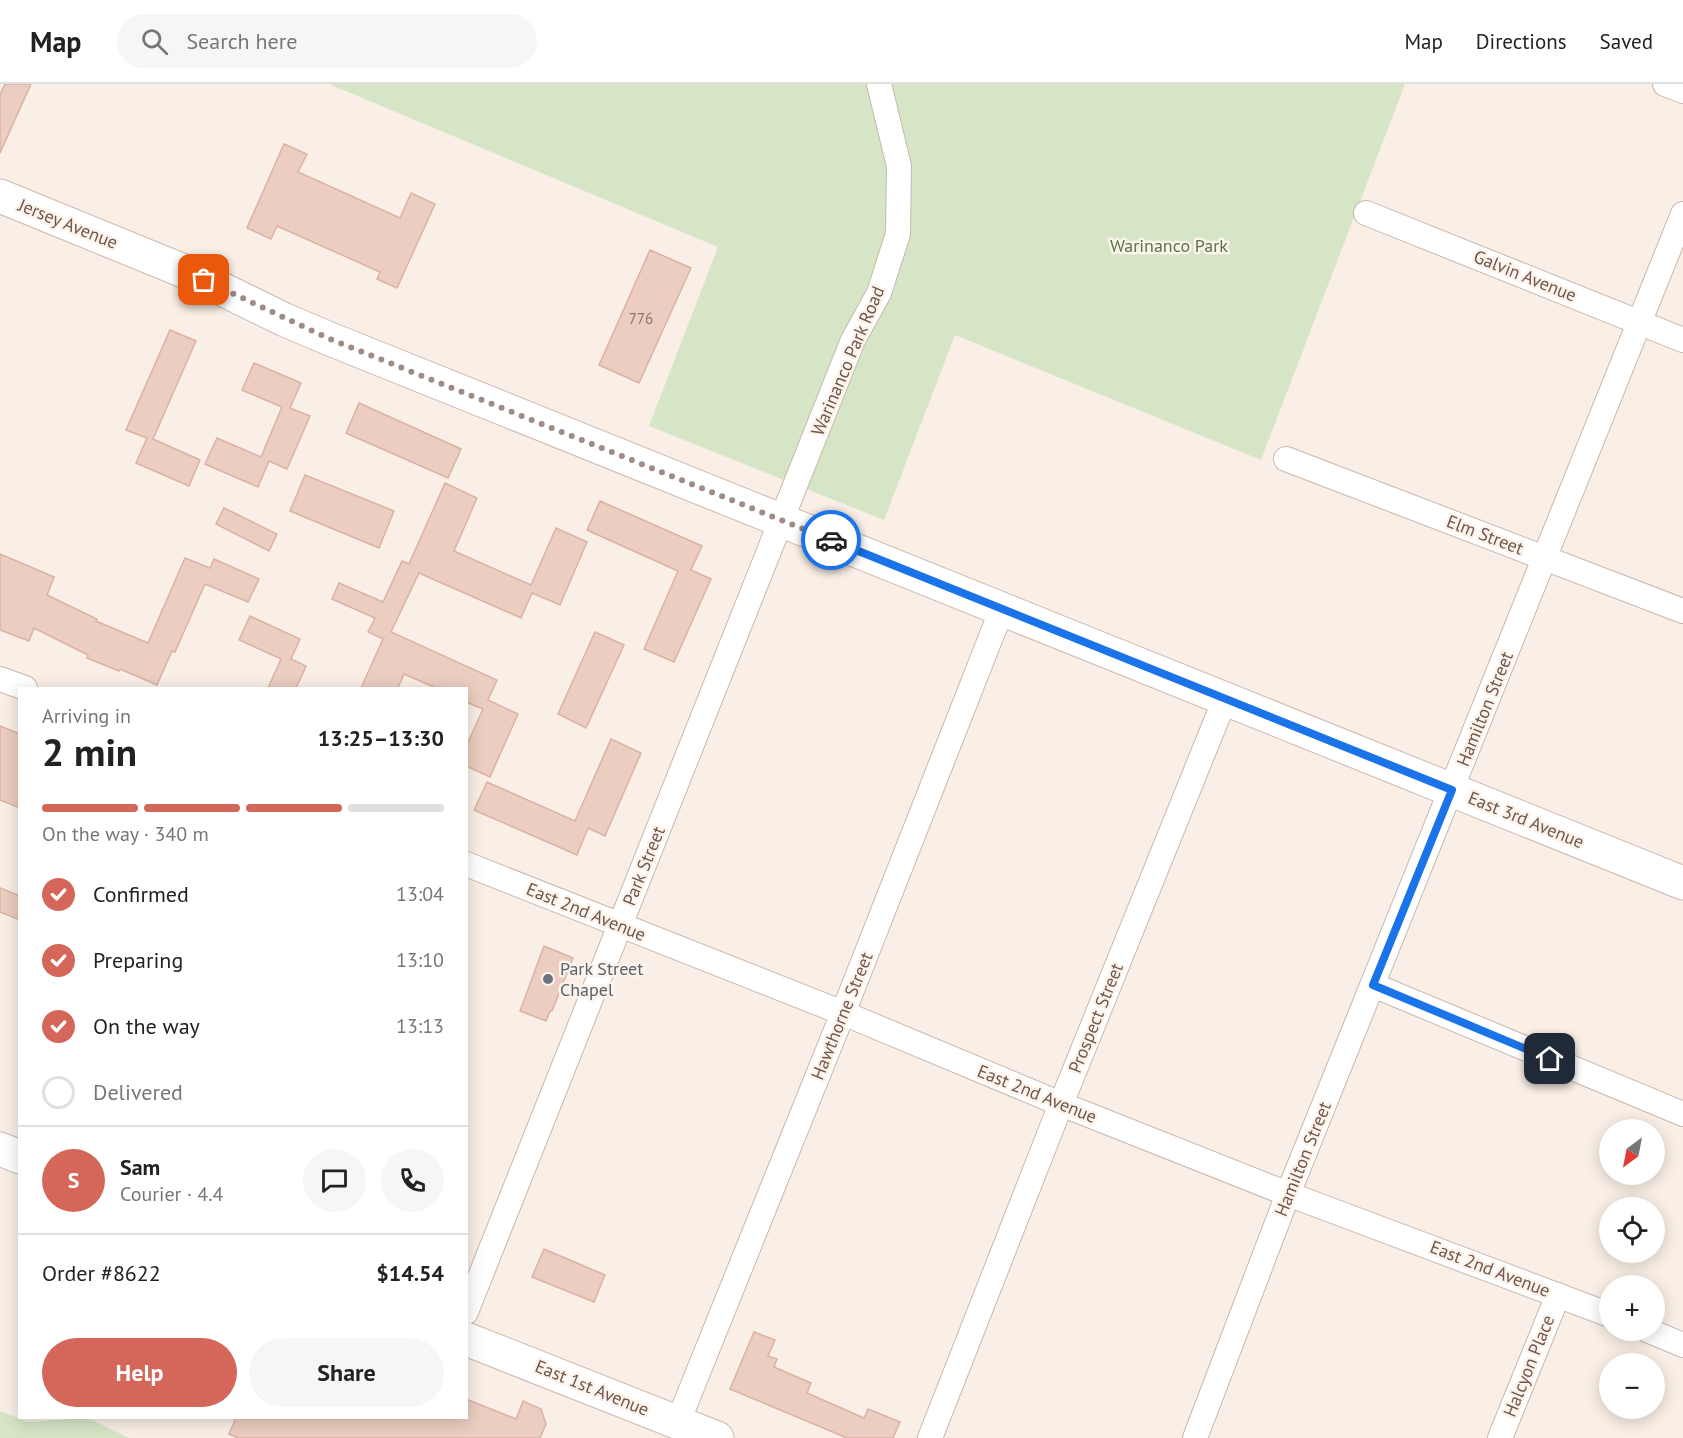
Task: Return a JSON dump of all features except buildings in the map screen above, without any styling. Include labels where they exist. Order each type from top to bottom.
[{"type":"street","name":"Warinanco Park Road","points":[[782,521],[854,340],[879,293],[898,234],[899,166],[879,84]]},
{"type":"street","points":[[1665,84],[1683,91]]},
{"type":"street","name":"Jersey Avenue","points":[[0,196],[136,251]]},
{"type":"street","name":"Galvin Avenue","points":[[1366,213],[1683,340]]},
{"type":"street","name":"Hamilton Street","points":[[1195,1438],[1288,1194],[1683,214]]},
{"type":"street","name":"East 3rd Avenue","points":[[136,251],[330,339],[1683,883]]},
{"type":"street","name":"Elm Street","points":[[1286,459],[1683,611]]},
{"type":"street","name":"Park Street","points":[[468,1307],[782,521]]},
{"type":"street","name":"Hawthorne Street","points":[[678,1422],[843,1013],[1002,609]]},
{"type":"street","points":[[0,679],[22,687]]},
{"type":"street","name":"Prospect Street","points":[[930,1438],[1061,1104],[1225,699]]},
{"type":"street","name":"East 2nd Avenue","points":[[468,865],[843,1013],[1061,1104],[1288,1194],[1599,1312]]},
{"type":"street","points":[[1373,985],[1683,1114]]},
{"type":"street","points":[[0,1149],[18,1156]]},
{"type":"street","name":"Halcyon Place","points":[[1500,1438],[1558,1295]]},
{"type":"street","points":[[1665,1338],[1683,1345]]},
{"type":"street","name":"East 1st Avenue","points":[[468,1340],[717,1438]]},
{"type":"green space","name":"Warinanco Park","points":[[329,84],[1405,84],[1261,460],[955,335],[884,520],[649,426],[718,247]]},
{"type":"green space","points":[[0,1411],[28,1422],[90,1419],[129,1438],[0,1438]]},
{"type":"way so far","points":[[204,280],[285,320],[330,339],[831,540]]},
{"type":"place","name":"Park Street Chapel","points":[[548,979]]},
{"type":"route","points":[[831,540],[1452,790],[1373,985],[1550,1059]]}]
